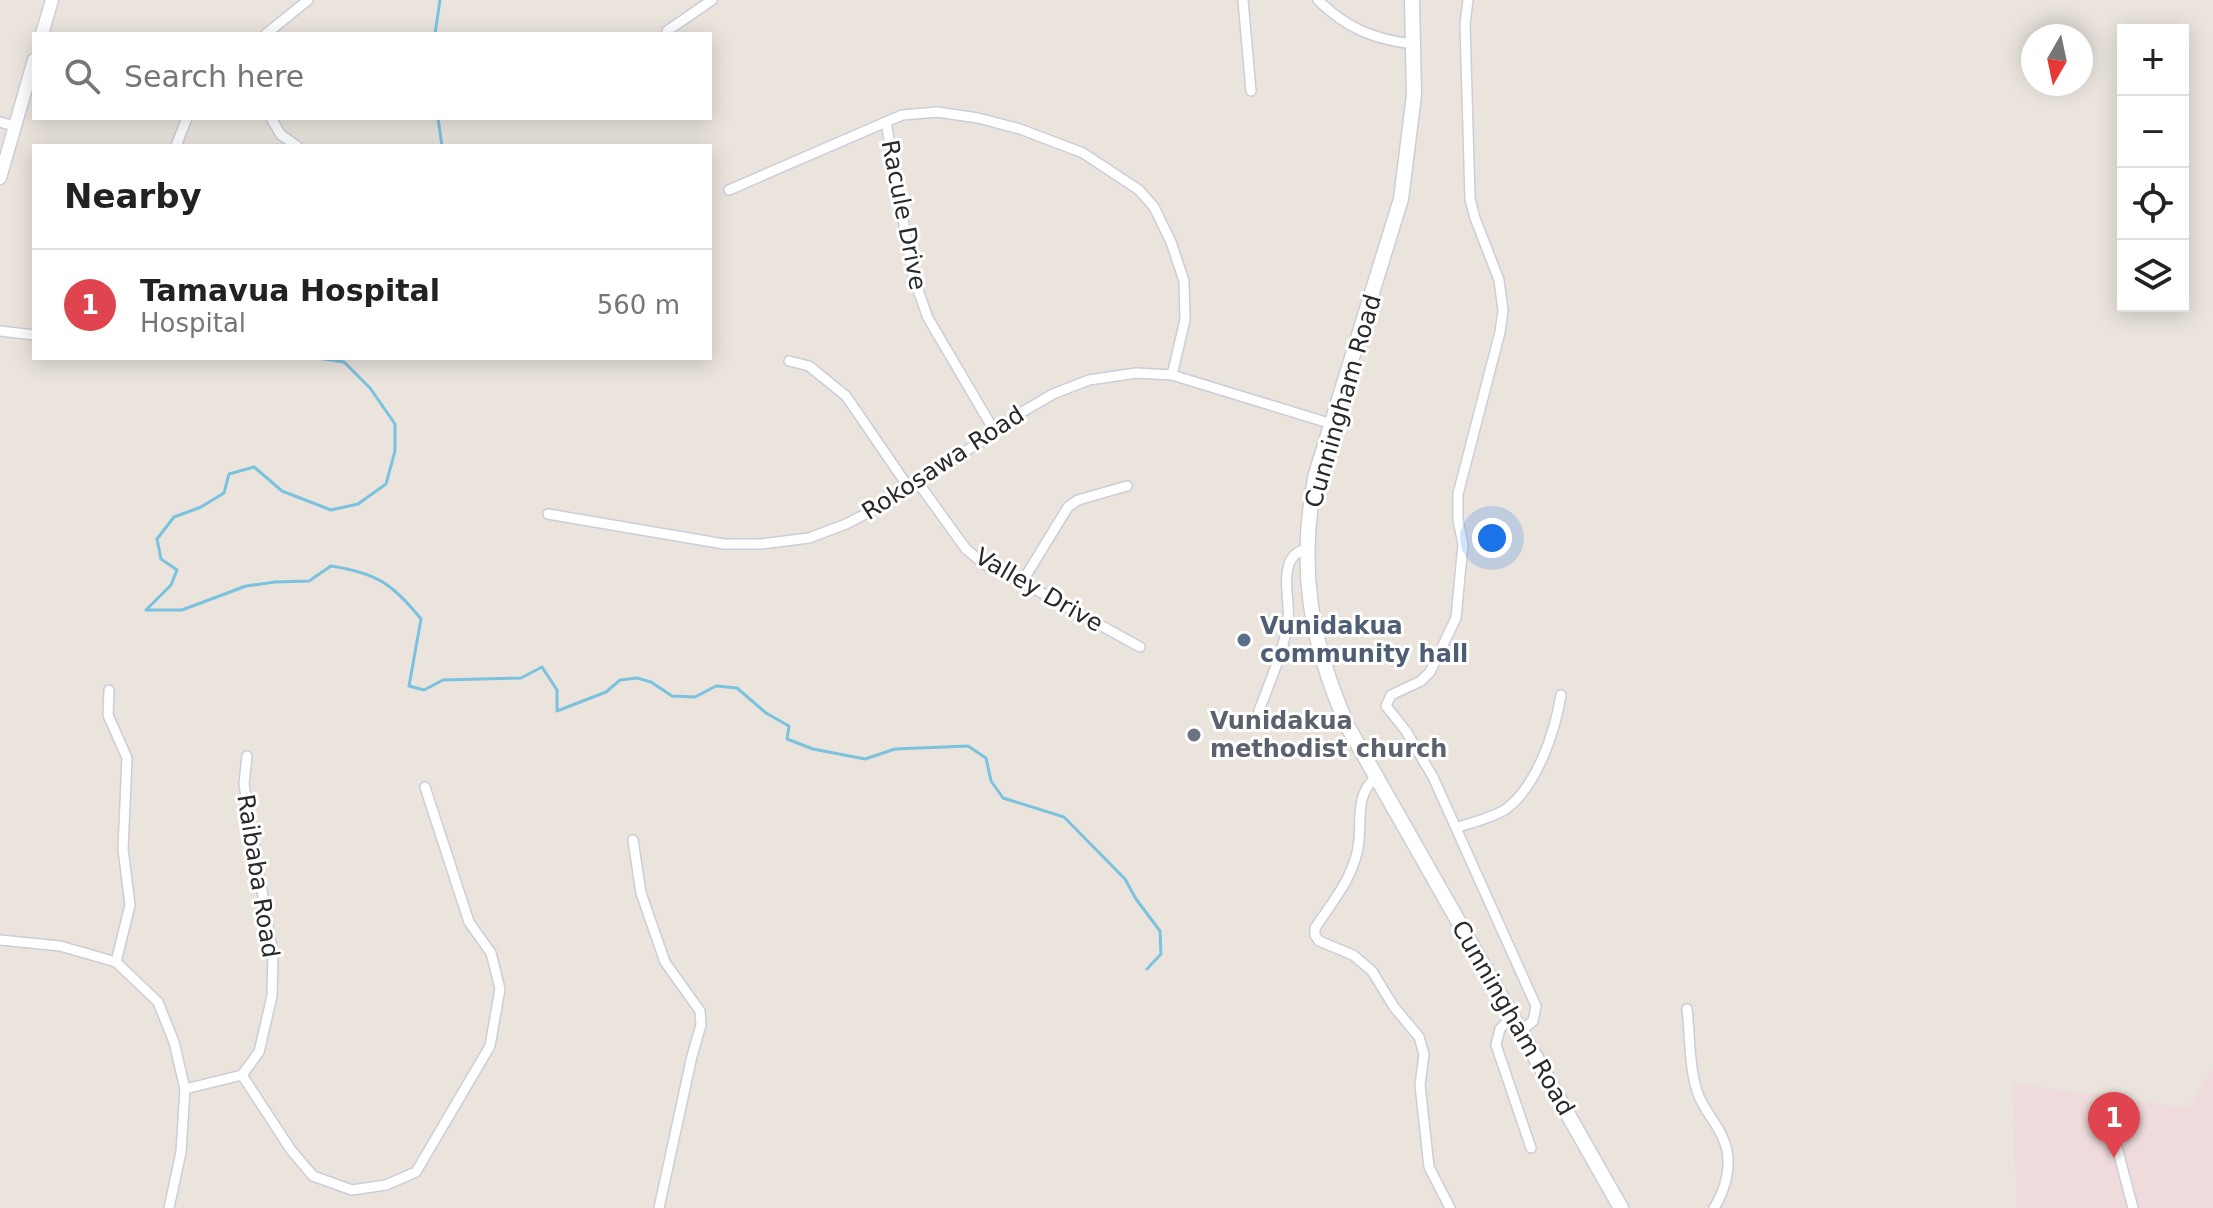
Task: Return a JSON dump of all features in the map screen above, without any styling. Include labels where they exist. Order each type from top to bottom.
[{"type":"main road","name":"Cunningham Road","points":[[1412,0],[1414,95],[1401,199],[1316,474],[1307,549],[1310,601],[1321,661],[1348,727],[1621,1208]]},
{"type":"street","points":[[43,32],[52,0]]},
{"type":"street","points":[[268,32],[308,0]]},
{"type":"street","points":[[667,31],[712,0]]},
{"type":"street","points":[[1243,0],[1251,91]]},
{"type":"street","points":[[1318,0],[1354,29],[1377,38],[1414,44]]},
{"type":"street","points":[[1468,0],[1465,24],[1470,199],[1502,290],[1503,322],[1458,494],[1458,520],[1463,544],[1456,618],[1430,672],[1421,681],[1391,695],[1386,703],[1388,712],[1406,731],[1419,752],[1458,827],[1467,854],[1536,1006],[1533,1021],[1520,1032]]},
{"type":"street","points":[[0,178],[32,67]]},
{"type":"street","points":[[729,190],[902,115],[937,112],[978,118],[1083,153],[1139,190],[1154,207],[1171,242],[1184,281],[1185,320],[1172,375]]},
{"type":"street","points":[[177,144],[186,120]]},
{"type":"street","points":[[272,120],[281,135],[294,144]]},
{"type":"street","points":[[0,122],[14,126]]},
{"type":"street","name":"Racule Drive","points":[[886,122],[913,276],[928,318],[995,432]]},
{"type":"street","points":[[0,331],[32,335]]},
{"type":"street","name":"Valley Drive","points":[[789,361],[809,366],[846,396],[914,486],[966,549],[984,564],[1140,647]]},
{"type":"street","name":"Rokosawa Road","points":[[548,514],[724,544],[761,544],[809,538],[887,503],[1012,418],[1053,394],[1089,380],[1136,373],[1172,375],[1332,424]]},
{"type":"street","points":[[1022,582],[1068,507],[1078,500],[1127,486]]},
{"type":"street","points":[[1257,716],[1286,636],[1289,606],[1285,584],[1289,565],[1295,554],[1307,549]]},
{"type":"street","points":[[109,690],[108,715],[127,758],[123,849],[130,905],[116,962]]},
{"type":"street","points":[[1458,827],[1498,813],[1518,797],[1546,750],[1561,695]]},
{"type":"street","name":"Raibaba Road","points":[[242,1075],[259,1052],[272,996],[273,955],[244,784],[247,756]]},
{"type":"street","points":[[1376,777],[1362,795],[1359,842],[1349,875],[1314,932],[1319,941],[1353,955],[1372,971],[1394,1007],[1419,1037],[1424,1054],[1420,1085],[1429,1167],[1450,1208]]},
{"type":"street","points":[[185,1089],[242,1075],[291,1150],[313,1176],[352,1190],[386,1185],[416,1172],[490,1046],[500,989],[491,953],[469,922],[425,787]]},
{"type":"street","points":[[633,840],[641,893],[665,962],[700,1011],[701,1025],[659,1208]]},
{"type":"street","points":[[0,940],[60,946],[116,962],[158,1002],[174,1042],[185,1089],[181,1152],[169,1208]]},
{"type":"street","points":[[1687,1009],[1692,1066],[1698,1093],[1725,1141],[1727,1151],[1725,1183],[1714,1208]]},
{"type":"street","points":[[1511,1017],[1500,1029],[1496,1045],[1531,1148]]},
{"type":"street","points":[[2109,1117],[2133,1208]]},
{"type":"shaded area","points":[[2213,1069],[2213,1208],[2017,1208],[2012,1083],[2188,1108]]},
{"type":"waterway","points":[[435,32],[440,0]]},
{"type":"waterway","points":[[438,120],[442,144]]},
{"type":"waterway","points":[[330,360],[344,362],[370,388],[395,424],[395,451],[386,484],[358,504],[331,510],[282,491],[254,467],[229,474],[224,493],[201,507],[174,517],[157,539],[161,559],[177,570],[171,585],[146,610],[182,610],[246,586],[309,581],[331,566],[372,576],[392,588],[421,619],[409,686],[424,690],[443,680],[521,678],[542,667],[557,690],[557,711],[606,692],[620,680],[637,678],[651,682],[672,696],[695,697],[716,686],[737,688],[766,713],[789,726],[787,739],[813,749],[865,759],[895,749],[968,746],[986,758],[991,781],[1003,798],[1064,817],[1125,879],[1160,931],[1161,954],[1147,969]]},
{"type":"place","name":"Vunidakua community hall","points":[[1244,640]]},
{"type":"place","name":"Vunidakua methodist church","points":[[1194,735]]},
{"type":"place","name":"Tamavua Hospital","points":[[2114,1158]]}]
